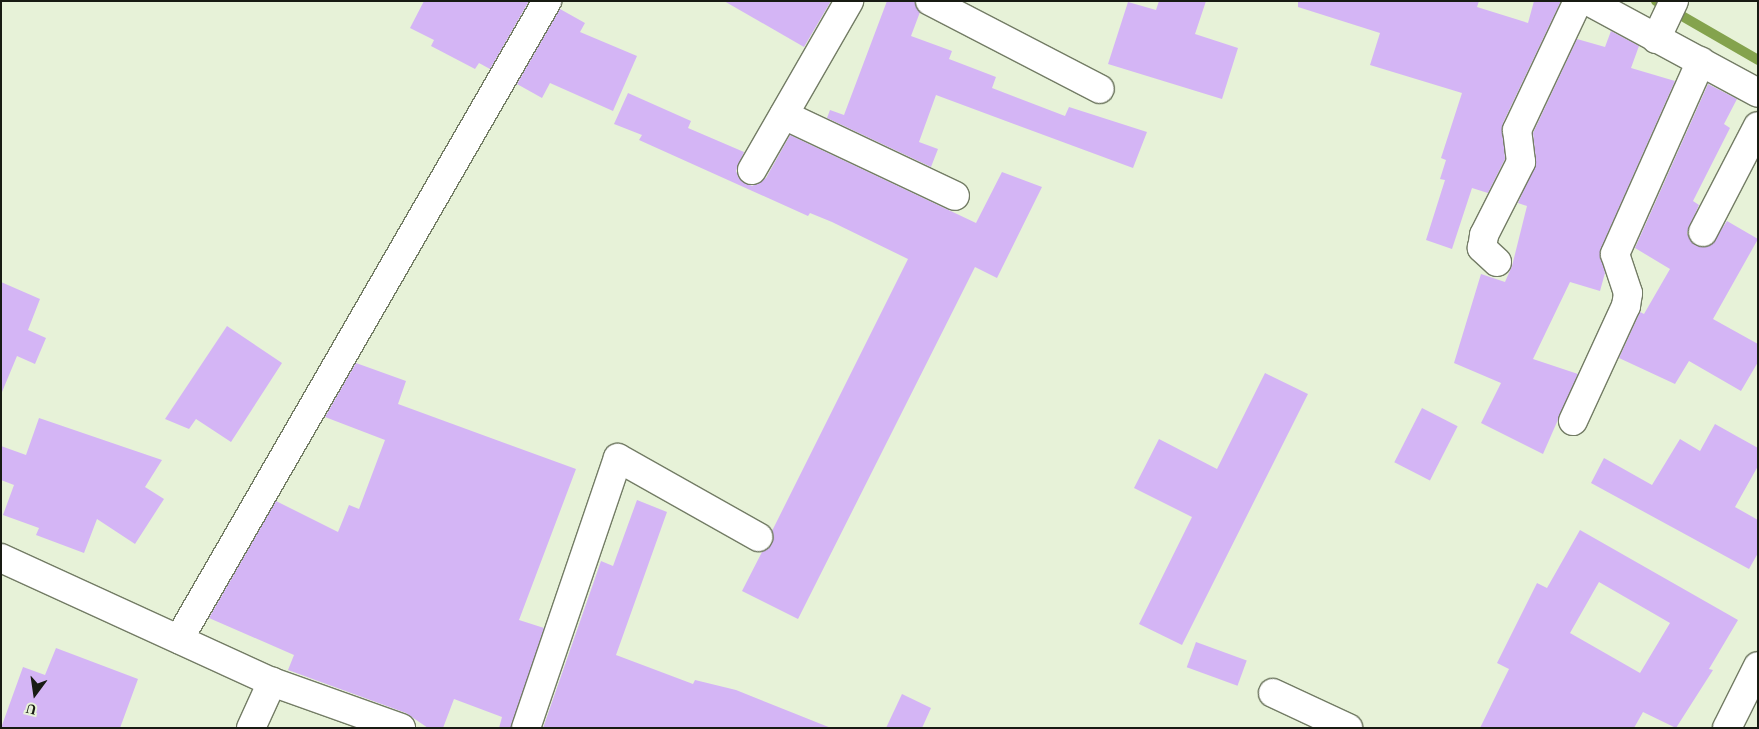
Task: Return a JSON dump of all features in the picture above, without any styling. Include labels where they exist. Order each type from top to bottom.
[{"type":"street","points":[[179,639],[547,1]]},
{"type":"street","points":[[752,170],[849,1]]},
{"type":"street","points":[[930,1],[1100,89]]},
{"type":"street","points":[[1498,262],[1482,248],[1484,235],[1521,162],[1517,130],[1578,1]]},
{"type":"street","points":[[1588,1],[1665,21],[1701,61],[1758,93]]},
{"type":"street","points":[[1573,420],[1626,306],[1628,293],[1616,254],[1701,61]]},
{"type":"street","points":[[784,115],[955,196]]},
{"type":"street","points":[[1703,232],[1758,126]]},
{"type":"street","points":[[526,728],[618,458],[758,537]]},
{"type":"street","points":[[1,558],[272,682],[401,728]]},
{"type":"street","points":[[1727,728],[1758,666]]},
{"type":"street","points":[[252,728],[272,682]]},
{"type":"street","points":[[1273,693],[1348,728]]},
{"type":"building","points":[[424,1],[529,1],[490,69],[479,63],[475,69],[431,46],[434,40],[410,28]]},
{"type":"building","points":[[724,1],[831,1],[804,47]]},
{"type":"building","points":[[887,1],[914,1],[920,12],[911,36],[952,51],[949,59],[996,77],[992,88],[1065,116],[1069,107],[1147,132],[1133,168],[936,95],[919,142],[938,149],[931,167],[827,118],[830,110],[844,115]]},
{"type":"building","points":[[1159,1],[1206,1],[1195,34],[1238,48],[1222,99],[1108,64],[1128,2],[1156,10]]},
{"type":"building","points":[[1298,1],[1479,1],[1477,7],[1528,23],[1534,1],[1561,1],[1503,123],[1505,159],[1488,193],[1472,188],[1452,249],[1426,240],[1445,180],[1440,179],[1446,160],[1441,158],[1462,93],[1370,65],[1380,33],[1298,7]]},
{"type":"building","points":[[560,9],[585,23],[580,32],[637,56],[613,111],[550,83],[542,98],[517,84]]},
{"type":"building","points":[[1611,31],[1639,46],[1631,68],[1675,81],[1601,248],[1605,273],[1600,291],[1570,282],[1533,359],[1578,374],[1543,454],[1481,423],[1501,383],[1454,363],[1481,274],[1505,282],[1512,266],[1527,206],[1518,203],[1536,161],[1533,133],[1577,39],[1605,47]]},
{"type":"building","points":[[1708,84],[1737,99],[1724,124],[1730,128],[1693,201],[1699,205],[1687,233],[1696,246],[1711,245],[1727,221],[1758,239],[1713,319],[1758,344],[1758,362],[1741,391],[1689,361],[1675,384],[1619,358],[1640,312],[1644,314],[1670,269],[1635,248]]},
{"type":"building","points":[[628,93],[691,121],[688,128],[744,152],[736,171],[739,178],[752,186],[766,178],[790,135],[976,223],[1002,172],[1042,187],[997,278],[975,267],[798,619],[742,591],[762,552],[772,544],[772,531],[908,259],[832,222],[810,213],[808,216],[639,140],[642,135],[614,124]]},
{"type":"building","points":[[1,282],[40,299],[28,330],[46,338],[35,364],[17,356],[2,392]]},
{"type":"building","points":[[227,326],[282,363],[231,442],[196,419],[189,429],[165,419]]},
{"type":"building","points":[[356,363],[406,381],[398,404],[576,469],[519,620],[544,628],[511,728],[499,728],[502,717],[454,699],[443,728],[428,728],[406,713],[288,670],[294,655],[209,618],[276,501],[338,532],[349,505],[359,509],[385,440],[325,417]]},
{"type":"building","points":[[1265,373],[1308,394],[1182,645],[1139,624],[1192,517],[1134,488],[1159,439],[1217,469]]},
{"type":"building","points":[[1422,408],[1458,426],[1430,481],[1394,462]]},
{"type":"building","points":[[39,418],[162,460],[145,487],[164,499],[135,544],[97,519],[84,553],[36,535],[39,528],[3,515],[14,485],[1,480],[1,446],[26,455]]},
{"type":"building","points":[[1715,424],[1758,448],[1758,466],[1735,507],[1758,520],[1758,553],[1749,569],[1591,483],[1604,458],[1652,485],[1680,439],[1700,451]]},
{"type":"building","points":[[637,500],[667,512],[616,655],[693,684],[695,680],[736,690],[831,728],[543,728],[601,561],[613,566]]},
{"type":"building","points":[[1580,530],[1738,620],[1709,669],[1713,670],[1676,728],[1643,712],[1634,728],[1480,728],[1509,669],[1497,663],[1537,583],[1547,588]],"holes":[[[1599,582],[1670,623],[1640,673],[1570,633]]]},
{"type":"building","points":[[1196,642],[1247,660],[1238,686],[1187,667]]},
{"type":"building","points":[[56,648],[138,679],[120,728],[1,728],[23,667],[45,675]]},
{"type":"building","points":[[902,694],[931,708],[922,728],[886,728]]},
{"type":"waterway","points":[[1656,1],[1758,60]]}]
